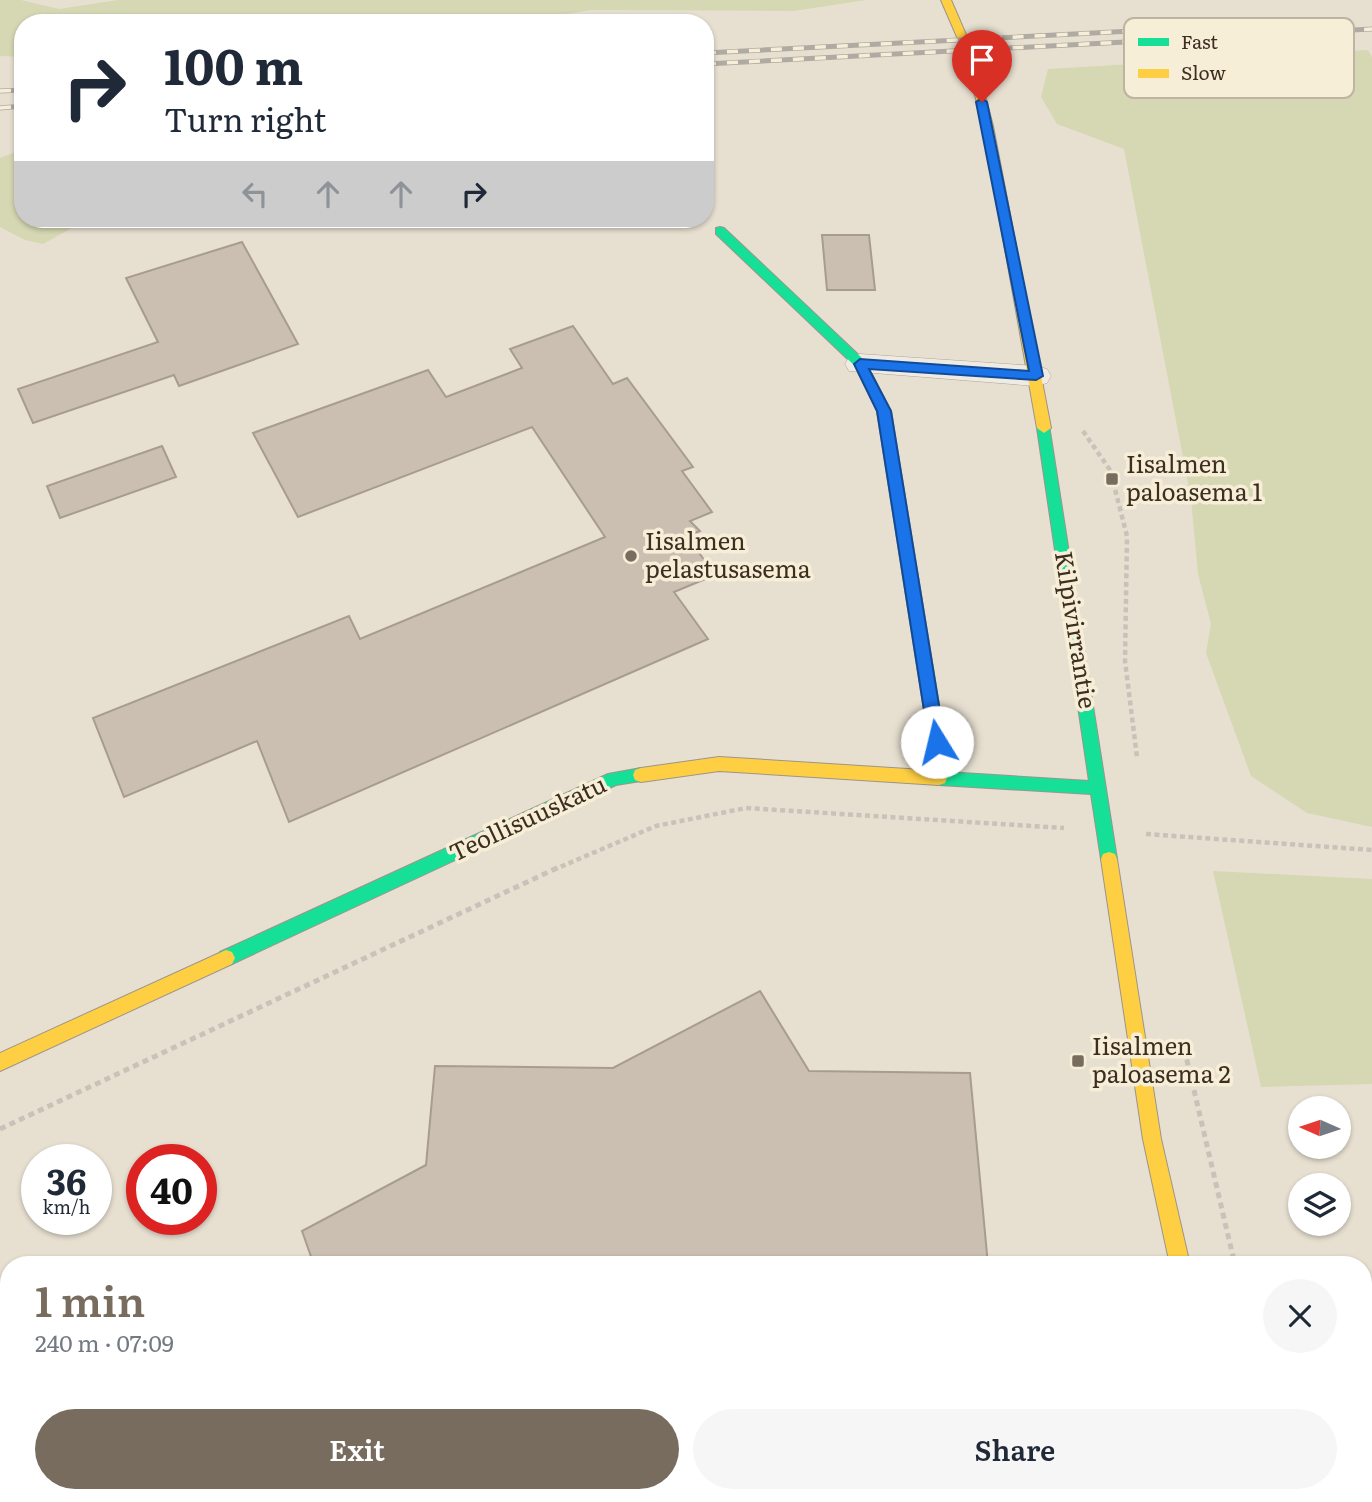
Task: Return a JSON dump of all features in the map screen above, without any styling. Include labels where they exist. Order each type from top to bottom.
[{"type":"street","name":"Kilpivirrantie","points":[[946,0],[969,53],[988,126],[1036,376],[1152,1139],[1178,1256]]},
{"type":"street","points":[[720,232],[860,364],[884,411],[937,742],[938,777]]},
{"type":"street","points":[[860,364],[1036,376]]},
{"type":"street","name":"Teollisuuskatu","points":[[0,1062],[614,779],[719,764],[1099,788]]},
{"type":"path","points":[[0,1129],[567,863],[656,826],[746,808],[1106,830],[1372,850]]},
{"type":"green space","points":[[0,0],[21,0],[59,9],[118,0],[866,0],[794,11],[591,10],[566,14],[14,14],[14,57],[0,56]]},
{"type":"green space","points":[[1368,50],[1372,57],[1372,827],[1307,813],[1251,776],[1206,653],[1211,624],[1198,574],[1191,499],[1124,149],[1057,124],[1041,97],[1048,69],[1124,64],[1124,98],[1354,98],[1354,51]]},
{"type":"green space","points":[[14,153],[14,228],[72,228],[43,244],[25,240],[0,227],[0,158]]},
{"type":"green space","points":[[1213,871],[1372,879],[1372,1084],[1261,1087]]},
{"type":"building","points":[[822,235],[869,235],[875,290],[827,290]]},
{"type":"building","points":[[242,242],[298,344],[179,386],[174,375],[33,423],[18,389],[158,342],[126,278]]},
{"type":"building","name":"Iisalmen pelastusasema","points":[[573,326],[613,384],[627,378],[693,467],[682,471],[712,512],[690,521],[700,531],[687,536],[715,575],[674,592],[708,639],[289,822],[257,741],[124,797],[93,718],[349,616],[360,639],[605,537],[532,427],[298,517],[253,433],[428,370],[446,397],[522,368],[510,349]]},
{"type":"building","points":[[162,446],[176,477],[60,518],[47,486]]},
{"type":"building","points":[[760,991],[809,1071],[970,1073],[987,1256],[311,1256],[302,1231],[426,1165],[435,1066],[613,1068]]},
{"type":"railway","points":[[1354,30],[1372,29]]},
{"type":"railway","points":[[714,53],[1124,31]]},
{"type":"railway","points":[[714,64],[1124,42]]},
{"type":"railway","points":[[0,91],[14,90]]},
{"type":"railway","points":[[0,108],[14,107]]},
{"type":"traffic: fast","points":[[720,231],[860,364],[884,411],[937,742],[938,777]]},
{"type":"traffic: fast","points":[[1044,428],[1109,859]]},
{"type":"traffic: fast","points":[[226,958],[614,779],[641,775]]},
{"type":"traffic: fast","points":[[939,778],[1099,788]]},
{"type":"traffic: slow","points":[[946,0],[969,53],[988,126],[1044,428]]},
{"type":"traffic: slow","points":[[641,775],[719,764],[939,778]]},
{"type":"traffic: slow","points":[[1109,859],[1152,1139],[1178,1256]]},
{"type":"traffic: slow","points":[[0,1062],[226,958]]},
{"type":"place","name":"Iisalmen paloasema 1","points":[[1112,479]]},
{"type":"place","name":"Iisalmen pelastusasema","points":[[631,556]]},
{"type":"place","name":"Iisalmen paloasema 2","points":[[1078,1061]]},
{"type":"route","points":[[937,742],[884,411],[860,364],[1036,376],[982,102]]}]
